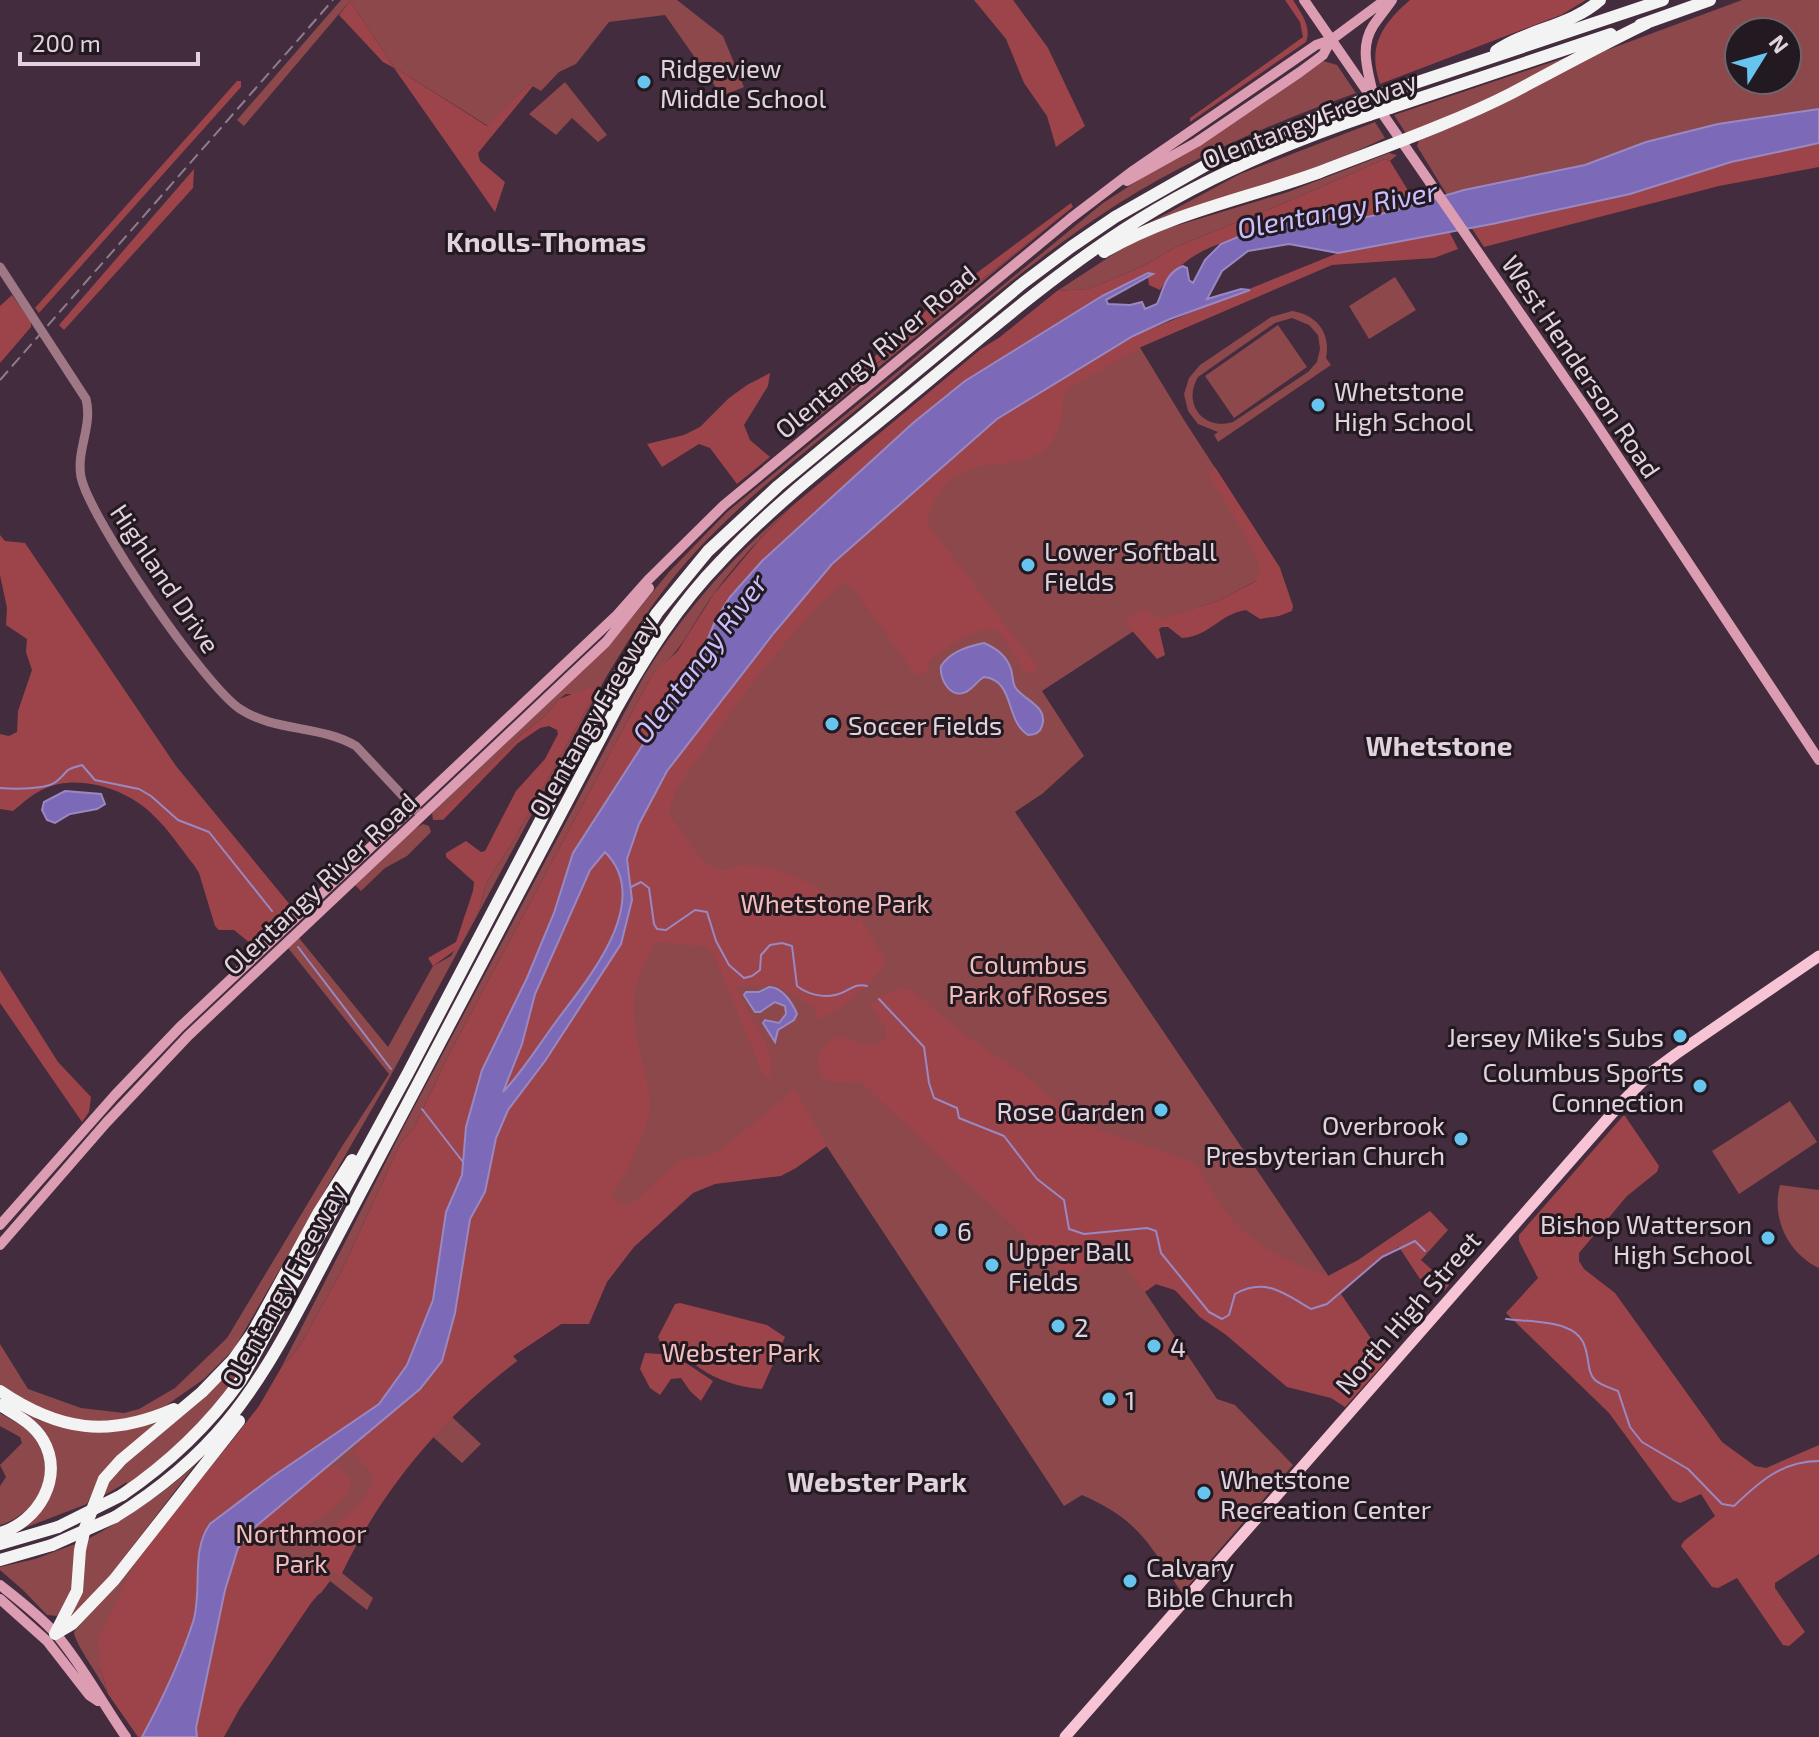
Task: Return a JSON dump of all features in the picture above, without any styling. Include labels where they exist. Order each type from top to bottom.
[{"type":"highway","points":[[1479,62],[1510,42],[1578,16],[1600,0]]},
{"type":"highway","name":"Olentangy Freeway","points":[[0,1560],[52,1545],[115,1517],[155,1491],[199,1454],[253,1389],[306,1296],[616,709],[670,622],[719,562],[751,530],[1033,296],[1123,230],[1197,186],[1375,104],[1479,62],[1663,0]]},
{"type":"highway","name":"Olentangy Freeway","points":[[0,1544],[58,1527],[122,1495],[188,1443],[214,1416],[241,1380],[631,653],[678,585],[708,551],[778,486],[1071,247],[1115,217],[1215,160],[1360,101],[1390,108],[1710,0]]},
{"type":"highway","points":[[1033,296],[1129,238],[1401,140],[1511,93],[1647,23]]},
{"type":"highway","points":[[51,1637],[77,1591],[85,1528],[104,1479],[121,1460],[219,1376],[253,1332],[319,1212],[408,1073]]},
{"type":"highway","points":[[51,1637],[72,1624],[114,1580],[240,1420],[253,1389]]},
{"type":"highway","points":[[0,1391],[40,1416],[98,1428],[139,1423],[188,1403]]},
{"type":"highway","points":[[0,1405],[24,1420],[40,1436],[48,1450],[51,1470],[39,1507],[20,1524],[0,1533]]},
{"type":"main road","name":"West Henderson Road","points":[[1304,0],[1594,420],[1819,760]]},
{"type":"main road","name":"Olentangy River Road","points":[[0,1225],[180,1027],[616,616],[707,520],[1071,218],[1141,165],[1304,53],[1331,40],[1385,0]]},
{"type":"main road","points":[[1375,104],[1365,61],[1366,46],[1372,28],[1392,0]]},
{"type":"main road","name":"Olentangy River Road","points":[[0,1245],[98,1132],[188,1036],[606,642],[671,557]]},
{"type":"main road","name":"North High Street","points":[[1065,1737],[1623,1101],[1653,1071],[1819,956]]},
{"type":"main road","points":[[0,1585],[86,1674],[126,1737]]},
{"type":"main road","points":[[0,1599],[51,1637]]},
{"type":"street","name":"Highland Drive","points":[[0,267],[86,399],[88,417],[79,466],[86,495],[130,567],[205,676],[220,693],[251,715],[281,726],[344,739],[363,752],[422,815]]},
{"type":"green space","points":[[341,0],[677,0],[723,36],[744,87],[722,96],[665,15],[609,22],[576,64],[559,72],[541,91],[529,84],[488,126],[394,67],[350,1],[244,126],[237,120]]},
{"type":"green space","points":[[974,0],[1013,0],[1048,48],[1085,126],[1056,147],[1047,116],[1024,83],[1006,39]]},
{"type":"green space","points":[[1285,0],[1293,0],[1302,15],[1308,31],[1306,42],[1190,122],[1190,118],[1303,37],[1300,22]]},
{"type":"green space","points":[[1410,0],[1586,0],[1561,15],[1380,84],[1376,71],[1376,47],[1385,27]]},
{"type":"green space","points":[[1742,0],[1819,0],[1819,109],[1718,124],[1646,142],[1585,165],[1447,195],[1417,146],[1419,140],[1459,124],[1599,53]]},
{"type":"green space","points":[[350,1],[394,67],[487,126],[529,84],[533,86],[478,153],[480,161],[505,182],[495,212],[394,68],[383,62],[339,15]]},
{"type":"green space","points":[[1567,57],[1514,89],[1410,133],[1405,132],[1394,115]]},
{"type":"green space","points":[[1323,61],[1337,65],[1356,93],[1221,148],[1157,181],[1095,219],[1012,281],[787,467],[721,526],[673,577],[605,679],[384,1088],[234,1349],[204,1379],[161,1409],[146,1415],[93,1424],[70,1420],[38,1407],[0,1385],[0,1344],[28,1389],[81,1408],[124,1413],[139,1409],[175,1388],[227,1338],[389,1074],[288,948],[299,938],[388,1047],[433,966],[451,956],[480,907],[486,884],[595,694],[566,694],[559,699],[545,716],[523,733],[440,814],[439,818],[443,820],[433,820],[432,813],[611,643],[669,572],[727,512],[1103,203]]},
{"type":"green space","points":[[237,81],[241,81],[241,87],[39,313],[35,308]]},
{"type":"green space","points":[[565,82],[607,135],[598,142],[572,118],[556,135],[529,114]]},
{"type":"green space","points":[[1375,122],[1385,138],[1324,166],[1149,223],[1240,174]]},
{"type":"green space","points":[[1819,143],[1819,167],[1719,186],[1484,247],[1471,227],[1630,194],[1731,162]]},
{"type":"green space","points":[[1389,153],[1397,155],[1390,161],[1385,159],[1176,247],[1141,267],[1101,284],[1087,289],[1057,291],[1126,246],[1162,230],[1288,192]]},
{"type":"green space","points":[[1385,159],[1390,161],[1409,192],[1423,193],[1427,201],[1349,222],[1264,233],[1216,245],[1176,270],[1160,290],[1149,285],[1148,278],[1152,274],[1102,296],[965,381],[913,423],[762,561],[730,597],[716,619],[695,670],[573,853],[554,913],[527,978],[482,1070],[466,1127],[462,1175],[446,1212],[433,1300],[407,1365],[379,1404],[272,1477],[210,1524],[201,1546],[196,1605],[185,1647],[158,1708],[142,1737],[138,1737],[108,1694],[100,1667],[98,1639],[140,1555],[259,1406],[281,1368],[299,1347],[341,1272],[401,1142],[414,1128],[449,1054],[653,673],[677,652],[713,595],[792,506],[981,349],[1057,291],[1087,289],[1101,284],[1141,267],[1176,247]]},
{"type":"green space","points":[[194,169],[193,188],[64,330],[59,325]]},
{"type":"green space","points":[[1071,203],[1073,207],[827,403],[920,315]]},
{"type":"green space","points":[[1064,214],[805,428],[828,399],[828,403]]},
{"type":"green space","points":[[1449,231],[1458,249],[1434,258],[1332,265],[1141,347],[1065,391],[1056,435],[1039,453],[1023,460],[969,470],[952,479],[938,496],[927,523],[1038,668],[1026,675],[999,633],[983,630],[962,638],[942,651],[928,662],[928,669],[917,677],[854,589],[845,583],[783,646],[685,777],[673,799],[669,815],[700,856],[717,869],[743,865],[765,867],[791,875],[835,899],[855,923],[861,919],[886,962],[855,996],[817,1020],[815,1008],[776,985],[736,986],[766,1044],[771,1067],[769,1078],[762,1072],[714,955],[707,947],[656,942],[640,973],[634,1000],[635,1028],[649,1094],[649,1115],[635,1153],[610,1196],[624,1204],[633,1203],[675,1164],[721,1149],[784,1099],[792,1089],[827,1146],[781,1176],[715,1184],[693,1193],[634,1247],[607,1282],[589,1324],[561,1324],[513,1356],[517,1361],[438,1432],[375,1514],[340,1577],[319,1560],[325,1538],[370,1488],[373,1475],[354,1454],[357,1443],[420,1389],[442,1361],[455,1313],[470,1219],[485,1192],[496,1138],[508,1110],[545,1061],[621,944],[632,900],[627,859],[639,824],[667,771],[721,699],[832,564],[997,419],[1133,336],[1338,253]]},
{"type":"green space","points":[[1395,277],[1416,310],[1369,339],[1349,306]]},
{"type":"green space","points":[[12,295],[31,322],[31,327],[0,363],[0,306]]},
{"type":"green space","points":[[1292,311],[1316,321],[1324,334],[1326,358],[1331,365],[1218,442],[1214,435],[1218,432],[1198,424],[1188,411],[1184,394],[1189,378],[1200,365],[1271,317]],"holes":[[[1292,318],[1309,325],[1318,335],[1320,349],[1317,362],[1308,372],[1233,422],[1213,423],[1199,413],[1193,397],[1198,377],[1275,323]]]},
{"type":"green space","points":[[1278,325],[1307,367],[1234,418],[1205,376]]},
{"type":"green space","name":"Whetstone Park","points":[[1133,336],[1280,568],[1218,601],[1143,625],[1042,691],[1084,756],[1042,794],[1015,812],[1386,1361],[1345,1407],[1295,1337],[1225,1334],[1200,1317],[1175,1290],[1156,1284],[1145,1292],[1217,1399],[1235,1405],[1293,1465],[1182,1593],[1141,1535],[1117,1514],[1082,1495],[1064,1506],[796,1100],[552,1308],[561,1324],[513,1356],[517,1361],[451,1416],[481,1444],[462,1463],[432,1436],[382,1502],[342,1573],[373,1598],[367,1610],[330,1581],[321,1593],[281,1616],[255,1527],[420,1389],[627,859],[832,564]]},
{"type":"green space","points":[[770,373],[768,386],[744,425],[750,440],[770,457],[737,484],[710,448],[699,444],[662,467],[647,444],[684,435],[700,427],[729,398]]},
{"type":"green space","points":[[1215,467],[1280,568],[1292,611],[1260,619],[1246,610],[1237,612],[1200,633],[1182,638],[1168,627],[1162,627],[1159,629],[1165,655],[1157,659],[1127,625],[1128,618],[1145,609],[1160,619],[1218,601],[1256,581],[1260,570],[1250,543],[1209,476]]},
{"type":"green space","points":[[792,506],[731,572],[679,647],[653,673],[449,1054],[414,1128],[401,1142],[341,1272],[299,1347],[281,1368],[403,1128],[644,676],[711,585]]},
{"type":"green space","points":[[0,535],[5,541],[25,543],[176,766],[296,912],[262,942],[250,943],[234,930],[219,930],[215,926],[194,865],[159,821],[131,798],[87,783],[57,784],[40,791],[13,811],[0,809],[0,734],[9,736],[17,732],[18,711],[32,670],[26,652],[27,639],[6,625],[7,608],[0,575]]},
{"type":"green space","points":[[590,687],[595,694],[486,884],[480,907],[458,948],[433,966],[428,958],[456,942],[473,891],[474,882],[446,857],[446,853],[466,841],[481,852],[485,851],[516,791],[545,759],[558,734],[557,730],[549,726],[540,728],[518,743],[443,820],[439,814],[523,733],[545,716],[559,699]]},
{"type":"green space","points":[[423,824],[429,826],[431,832],[407,856],[385,868],[361,891],[355,885],[414,829]]},
{"type":"green space","points":[[605,851],[618,872],[623,896],[609,941],[575,998],[502,1094],[522,1044],[535,994],[590,870]]},
{"type":"green space","points":[[0,970],[58,1062],[91,1097],[89,1112],[82,1122],[0,1003]]},
{"type":"green space","points":[[900,989],[912,990],[966,1036],[1021,1072],[1068,1113],[1094,1128],[1192,1162],[1220,1204],[1242,1229],[1268,1249],[1297,1264],[1328,1276],[1358,1260],[1430,1211],[1448,1230],[1421,1260],[1449,1285],[1444,1291],[1427,1276],[1420,1279],[1399,1247],[1381,1257],[1341,1294],[1386,1361],[1345,1407],[1331,1398],[1287,1387],[1225,1334],[1200,1317],[1175,1290],[1156,1284],[1144,1292],[1114,1248],[1069,1279],[860,1081],[831,1082],[822,1077],[819,1055],[834,1039],[839,1036],[871,1044],[887,1036],[885,1027],[871,1006],[880,997]]},
{"type":"green space","points":[[1790,1101],[1817,1142],[1739,1194],[1712,1151]]},
{"type":"green space","points":[[1623,1116],[1659,1166],[1657,1172],[1627,1196],[1579,1253],[1579,1261],[1584,1269],[1615,1293],[1722,1442],[1755,1466],[1766,1468],[1819,1445],[1819,1554],[1775,1583],[1775,1588],[1805,1632],[1789,1646],[1783,1645],[1737,1578],[1718,1588],[1712,1587],[1681,1546],[1715,1516],[1701,1494],[1680,1503],[1673,1500],[1609,1413],[1506,1313],[1538,1278],[1519,1241],[1519,1235]]},
{"type":"green space","points":[[1780,1185],[1819,1190],[1819,1268],[1799,1253],[1784,1233],[1778,1210]]},
{"type":"green space","points":[[298,1262],[251,1353],[207,1416],[151,1468],[126,1486],[127,1482],[98,1499],[103,1487],[127,1458],[210,1391]]},
{"type":"green space","name":"Webster Park","points":[[675,1304],[767,1325],[785,1337],[762,1389],[722,1380],[678,1352],[662,1347],[658,1337]]},
{"type":"green space","points":[[645,1353],[674,1355],[713,1381],[701,1401],[681,1378],[671,1379],[660,1395],[650,1388],[640,1369]]},
{"type":"green space","points":[[25,1411],[38,1420],[62,1427],[164,1417],[97,1483],[87,1504],[19,1530],[55,1469],[22,1414]]},
{"type":"green space","points":[[0,1413],[33,1435],[43,1453],[45,1466],[40,1492],[33,1502],[13,1520],[0,1525],[0,1486],[6,1477],[0,1465],[22,1443],[20,1437],[0,1426]]},
{"type":"green space","points":[[195,1465],[109,1577],[83,1608],[67,1621],[82,1594],[86,1540],[143,1506]]},
{"type":"green space","points":[[330,1466],[339,1468],[351,1479],[345,1495],[312,1522],[274,1531],[266,1546],[279,1556],[311,1566],[330,1581],[311,1603],[224,1737],[197,1737],[196,1728],[225,1590],[238,1548],[255,1527]]},
{"type":"green space","points":[[75,1544],[72,1593],[57,1616],[47,1615],[0,1570],[0,1567],[35,1559]]},
{"type":"green space","points":[[140,1555],[100,1667],[108,1694],[74,1632]]},
{"type":"shaded area","points":[[1819,109],[1819,143],[1731,162],[1630,194],[1492,224],[1338,253],[1289,244],[1248,251],[1222,271],[1207,299],[1241,289],[1250,290],[1133,336],[997,419],[832,564],[667,771],[639,824],[627,859],[632,900],[621,944],[545,1061],[508,1110],[496,1138],[485,1192],[470,1219],[455,1313],[442,1361],[420,1389],[255,1527],[238,1548],[225,1590],[196,1728],[197,1737],[142,1737],[170,1681],[193,1622],[200,1547],[210,1524],[272,1477],[379,1404],[407,1365],[433,1300],[446,1212],[462,1175],[466,1127],[482,1070],[527,978],[554,913],[573,853],[695,670],[716,619],[730,597],[762,561],[913,423],[965,381],[1102,296],[1148,273],[1153,274],[1106,300],[1108,304],[1142,302],[1145,309],[1157,304],[1166,282],[1177,269],[1187,268],[1189,280],[1193,283],[1205,260],[1221,244],[1277,221],[1292,219],[1337,224],[1464,190],[1585,165],[1646,142],[1718,124]],"holes":[[[605,852],[618,872],[623,894],[619,917],[598,964],[503,1092],[522,1044],[535,994],[590,870]]]},
{"type":"shaded area","points":[[984,643],[1004,657],[1011,669],[1015,687],[1042,713],[1042,726],[1037,733],[1028,735],[1021,729],[1001,685],[994,680],[984,677],[963,693],[958,693],[948,688],[942,678],[941,666],[949,657],[960,650]]},
{"type":"shaded area","points":[[65,791],[101,794],[105,804],[97,809],[70,814],[55,823],[47,820],[42,810],[44,802]]},
{"type":"shaded area","points":[[769,987],[782,992],[797,1014],[794,1020],[778,1030],[775,1042],[763,1023],[765,1020],[779,1023],[786,1014],[785,1006],[775,1002],[755,1012],[744,995]]},
{"type":"waterway","points":[[0,788],[46,786],[82,765],[95,780],[139,789],[178,820],[209,832],[272,911]]},
{"type":"waterway","points":[[631,887],[641,882],[649,888],[657,929],[666,930],[695,910],[707,912],[716,941],[729,965],[744,978],[760,970],[761,955],[770,945],[782,943],[792,946],[797,986],[805,991],[830,996],[858,985],[867,986]]},
{"type":"waterway","points":[[298,947],[391,1069]]},
{"type":"waterway","points":[[879,999],[924,1047],[934,1098],[957,1108],[959,1118],[1004,1136],[1037,1179],[1064,1200],[1069,1229],[1084,1234],[1147,1228],[1156,1231],[1161,1253],[1209,1312],[1222,1319],[1229,1315],[1235,1294],[1246,1289],[1274,1289],[1311,1309],[1327,1304],[1382,1257],[1415,1241],[1425,1251]]},
{"type":"waterway","points":[[422,1109],[463,1162]]},
{"type":"waterway","points":[[1506,1319],[1551,1324],[1574,1332],[1584,1345],[1591,1374],[1595,1380],[1618,1391],[1630,1427],[1642,1442],[1688,1469],[1722,1504],[1734,1506],[1762,1481],[1782,1469],[1819,1461]]},
{"type":"railway","points":[[0,380],[333,0]]},
{"type":"place","name":"Ridgeview Middle School","points":[[644,82]]},
{"type":"place","name":"Whetstone High School","points":[[1318,405]]},
{"type":"place","name":"Lower Softball Fields","points":[[1028,565]]},
{"type":"place","name":"Soccer Fields","points":[[832,724]]},
{"type":"place","name":"Jersey Mike's Subs","points":[[1680,1036]]},
{"type":"place","name":"Columbus Sports Connection","points":[[1700,1086]]},
{"type":"place","name":"Rose Garden","points":[[1161,1110]]},
{"type":"place","name":"Overbrook Presbyterian Church","points":[[1461,1139]]},
{"type":"place","name":"6","points":[[941,1230]]},
{"type":"place","name":"Bishop Watterson High School","points":[[1768,1238]]},
{"type":"place","name":"Upper Ball Fields","points":[[992,1265]]},
{"type":"place","name":"2","points":[[1058,1326]]},
{"type":"place","name":"4","points":[[1154,1346]]},
{"type":"place","name":"1","points":[[1109,1399]]},
{"type":"place","name":"Whetstone Recreation Center","points":[[1204,1493]]},
{"type":"place","name":"Calvary Bible Church","points":[[1130,1581]]},
{"type":"district","name":"Knolls-Thomas","points":[[546,241]]},
{"type":"district","name":"Whetstone","points":[[1439,745]]},
{"type":"district","name":"Webster Park","points":[[877,1481]]},
{"type":"water label","name":"Olentangy River","points":[[1337,209]]},
{"type":"water label","name":"Olentangy River","points":[[699,658]]},
{"type":"park label","name":"Columbus Park of Roses","points":[[1028,978]]},
{"type":"park label","name":"Northmoor Park","points":[[301,1547]]}]
